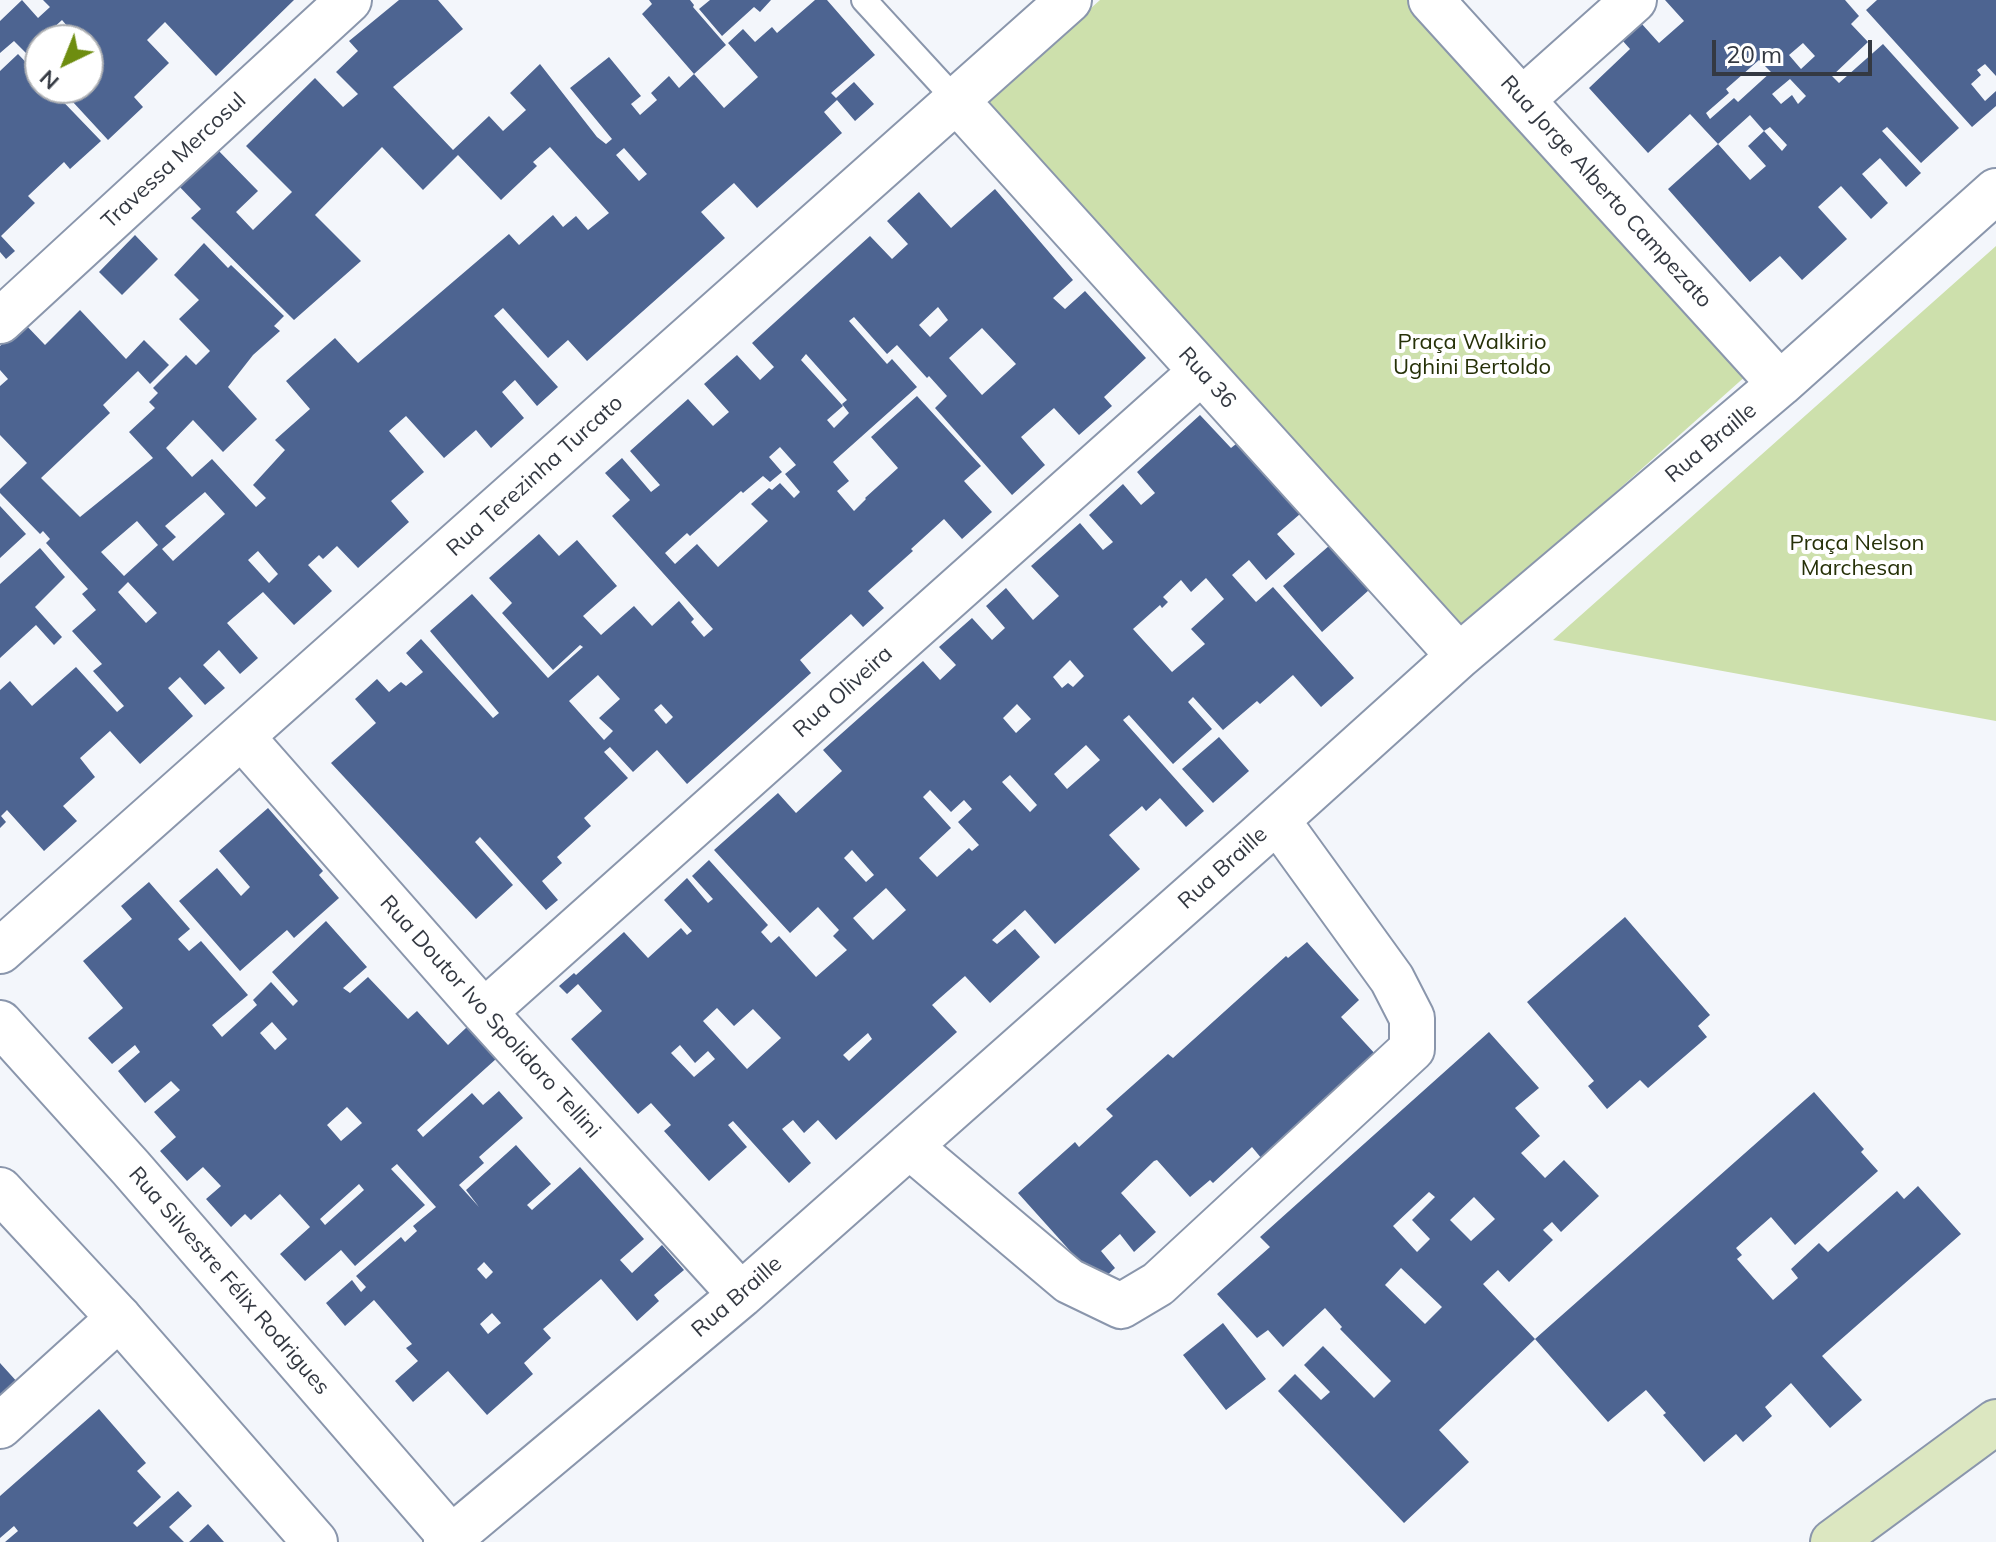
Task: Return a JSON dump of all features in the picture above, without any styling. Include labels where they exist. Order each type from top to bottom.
[{"type":"main road","points":[[1833,1542],[1996,1422]]},
{"type":"street","name":"Travessa Mercosul","points":[[0,321],[349,0]]},
{"type":"street","name":"Rua Terezinha Turcato","points":[[0,951],[1069,0]]},
{"type":"street","name":"Rua Jorge Alberto Campezato","points":[[1431,0],[1780,384]]},
{"type":"street","points":[[1522,100],[1634,0]]},
{"type":"street","name":"Rua 36","points":[[956,100],[1459,656]]},
{"type":"street","name":"Rua Braille","points":[[451,1540],[741,1295],[1459,656],[1780,384],[1996,191]]},
{"type":"street","name":"Rua Oliveira","points":[[484,1012],[1201,372]]},
{"type":"street","name":"Rua Doutor Ivo Spolidoro Tellini","points":[[242,737],[484,1012],[741,1295]]},
{"type":"street","points":[[909,1146],[1069,1281],[1121,1306],[1158,1284],[1412,1049],[1412,1018],[1392,979],[1277,820]]},
{"type":"street","name":"Rua Silvestre Félix Rodrigues","points":[[0,1023],[131,1168],[451,1540]]},
{"type":"street","points":[[0,1190],[119,1318],[315,1542]]},
{"type":"street","points":[[0,1426],[119,1318]]},
{"type":"lane","points":[[864,0],[956,100]]},
{"type":"green space","name":"Praça Walkirio Ughini Bertoldo","points":[[1100,0],[1412,0],[1748,374],[1461,630],[986,102]]},
{"type":"green space","name":"Praça Nelson Marchesan","points":[[1996,246],[1996,721],[1553,640]]},
{"type":"building","points":[[22,0],[38,18],[50,7],[43,0],[294,0],[216,76],[165,22],[147,40],[169,63],[134,97],[143,107],[108,140],[75,104],[104,104],[104,24],[65,24],[62,20],[58,24],[24,24],[24,51],[14,41],[0,53],[0,21]]},
{"type":"building","points":[[399,0],[438,0],[463,29],[393,87],[453,150],[489,116],[503,131],[526,110],[510,93],[540,64],[597,137],[606,144],[612,139],[570,88],[609,57],[641,96],[631,104],[640,115],[657,100],[651,93],[669,76],[679,88],[694,74],[724,108],[758,77],[728,43],[743,29],[755,42],[772,27],[777,33],[815,0],[827,0],[875,55],[831,93],[836,98],[854,82],[874,104],[855,121],[837,100],[824,112],[842,133],[757,208],[734,183],[701,212],[725,238],[587,361],[568,340],[548,358],[503,308],[494,316],[558,387],[537,406],[515,380],[502,392],[524,418],[491,448],[476,430],[444,458],[406,416],[389,431],[424,472],[391,501],[409,522],[358,568],[337,546],[323,559],[319,555],[308,565],[332,591],[294,625],[263,592],[227,623],[258,658],[240,674],[219,650],[203,665],[225,688],[205,705],[180,677],[168,688],[193,716],[140,764],[110,731],[80,758],[95,777],[63,806],[77,821],[44,851],[7,810],[1,816],[6,822],[0,828],[0,690],[10,681],[32,706],[76,667],[117,712],[124,706],[93,671],[102,664],[72,631],[96,610],[82,594],[88,589],[46,543],[50,539],[43,531],[40,534],[0,493],[0,489],[27,463],[0,435],[0,386],[8,379],[0,370],[0,346],[24,323],[45,345],[80,310],[126,359],[144,340],[169,365],[150,384],[138,371],[103,405],[110,413],[41,478],[80,517],[153,458],[129,432],[155,408],[149,402],[158,393],[153,388],[186,355],[196,365],[210,351],[179,319],[199,300],[174,275],[204,243],[284,316],[274,326],[280,331],[253,355],[228,387],[257,419],[223,452],[193,420],[166,448],[192,477],[212,459],[256,507],[266,498],[253,485],[285,450],[275,440],[310,409],[286,381],[335,338],[358,363],[509,234],[519,245],[553,215],[563,227],[576,216],[588,230],[609,213],[550,147],[533,162],[537,166],[501,200],[458,155],[423,190],[382,147],[315,215],[361,261],[294,320],[191,218],[201,209],[175,182],[213,145],[258,191],[236,212],[253,230],[292,192],[246,146],[315,78],[343,107],[358,94],[336,72],[358,51],[349,41]],"holes":[[[624,148],[647,174],[639,181],[616,155]],[[205,492],[225,514],[173,561],[162,549],[176,537],[165,526]],[[137,521],[158,545],[124,576],[101,552]],[[258,551],[278,574],[269,583],[248,560]],[[128,582],[157,613],[146,623],[118,592]]]},
{"type":"building","points":[[649,0],[690,0],[726,45],[694,74],[642,14],[652,4]]},
{"type":"building","points":[[710,0],[771,0],[760,12],[754,7],[722,36],[699,9]]},
{"type":"building","points":[[1665,0],[1845,0],[1859,16],[1851,24],[1868,42],[1832,76],[1839,83],[1883,44],[1959,128],[1921,163],[1887,127],[1882,131],[1921,173],[1906,187],[1880,158],[1862,174],[1888,203],[1871,219],[1841,186],[1818,207],[1847,239],[1802,280],[1780,256],[1750,282],[1668,189],[1718,144],[1690,114],[1648,153],[1589,88],[1630,49],[1622,40],[1641,23],[1659,43],[1684,21]],"holes":[[[1803,43],[1815,56],[1801,69],[1789,55]],[[1759,60],[1771,72],[1738,102],[1734,98],[1710,119],[1706,113],[1729,93],[1726,89]],[[1790,79],[1806,96],[1798,104],[1792,95],[1781,104],[1772,94]],[[1750,115],[1764,131],[1748,146],[1766,166],[1750,180],[1718,144]],[[1770,127],[1787,145],[1782,151],[1764,131]]]},
{"type":"building","points":[[1877,0],[1996,0],[1996,76],[1985,64],[1977,70],[1981,75],[1971,84],[1985,101],[1996,91],[1996,106],[1972,127],[1866,10]]},
{"type":"building","points":[[18,54],[24,60],[24,104],[65,104],[101,141],[70,169],[64,162],[28,196],[35,203],[1,236],[15,251],[6,259],[0,252],[0,71]]},
{"type":"building","points":[[995,189],[1073,280],[1053,298],[1065,309],[1085,291],[1146,358],[1104,397],[1112,406],[1079,435],[1054,408],[1021,437],[1045,465],[1012,495],[935,408],[947,396],[929,376],[927,378],[897,345],[887,354],[854,317],[849,321],[887,364],[892,359],[917,387],[833,462],[849,481],[837,491],[854,511],[898,468],[871,437],[917,396],[981,466],[964,481],[992,512],[962,539],[944,519],[868,591],[884,608],[863,627],[851,614],[800,660],[811,673],[687,784],[657,750],[633,772],[610,747],[604,752],[628,778],[584,818],[591,826],[557,857],[562,863],[542,881],[558,900],[546,910],[480,837],[475,842],[513,885],[476,919],[331,763],[376,723],[355,699],[377,679],[389,692],[401,682],[406,686],[423,672],[406,653],[421,639],[493,718],[499,713],[430,631],[472,594],[548,678],[583,647],[580,645],[553,670],[502,613],[512,603],[489,578],[539,534],[559,556],[577,540],[617,586],[583,616],[601,635],[634,606],[652,626],[679,601],[704,637],[713,629],[612,516],[630,500],[605,473],[622,458],[651,492],[660,485],[630,451],[688,399],[713,426],[729,412],[704,384],[737,355],[760,380],[774,367],[752,343],[870,236],[892,259],[908,244],[887,221],[919,192],[951,228]],"holes":[[[938,307],[948,320],[930,337],[919,325]],[[982,328],[1016,364],[982,395],[949,358]],[[806,354],[847,400],[842,404],[849,413],[834,428],[827,420],[843,406],[801,360]],[[780,447],[796,465],[785,474],[800,492],[794,498],[780,483],[772,490],[769,488],[751,504],[768,521],[718,567],[697,544],[675,564],[665,553],[687,533],[690,536],[763,476],[770,482],[782,472],[769,457]],[[598,675],[620,699],[599,718],[613,731],[604,740],[569,701]],[[661,704],[673,717],[666,724],[654,710]]]},
{"type":"building","points":[[135,235],[158,259],[122,295],[99,272]]},
{"type":"building","points":[[1200,415],[1231,448],[1236,444],[1300,514],[1277,534],[1295,554],[1266,580],[1249,560],[1232,575],[1256,602],[1273,587],[1354,678],[1321,707],[1293,675],[1260,704],[1257,701],[1223,730],[1193,697],[1188,702],[1212,729],[1173,764],[1129,715],[1123,720],[1204,811],[1186,827],[1160,798],[1146,811],[1142,806],[1109,835],[1140,869],[1055,944],[1025,910],[992,940],[997,944],[1015,929],[1040,957],[990,1003],[965,976],[932,1005],[957,1032],[836,1140],[818,1120],[804,1133],[793,1120],[782,1129],[811,1163],[789,1183],[733,1121],[728,1125],[747,1147],[709,1181],[664,1131],[671,1125],[651,1103],[638,1114],[571,1039],[602,1011],[578,984],[567,994],[559,986],[574,973],[576,975],[624,932],[648,958],[681,928],[687,935],[692,931],[664,900],[687,878],[708,903],[713,899],[692,876],[709,860],[768,925],[761,932],[771,943],[779,936],[816,977],[847,950],[833,936],[839,930],[818,907],[790,933],[714,850],[778,793],[796,813],[842,771],[823,750],[923,661],[940,680],[956,665],[939,647],[972,618],[992,640],[1005,628],[986,606],[1006,588],[1033,620],[1059,596],[1031,566],[1080,523],[1103,550],[1113,542],[1089,515],[1123,484],[1141,505],[1155,493],[1137,472]],"holes":[[[1206,578],[1224,599],[1191,629],[1205,644],[1172,672],[1133,629],[1160,605],[1162,608],[1168,602],[1163,597],[1181,580],[1191,592]],[[1070,660],[1084,676],[1073,687],[1068,683],[1062,688],[1053,677]],[[1017,704],[1031,719],[1016,733],[1003,718]],[[1086,745],[1100,760],[1067,789],[1054,774]],[[1010,775],[1037,805],[1030,812],[1002,782]],[[930,790],[951,812],[964,800],[972,809],[958,822],[979,845],[972,851],[969,848],[937,877],[919,858],[951,828],[923,797]],[[852,850],[874,875],[866,882],[844,858]],[[886,888],[906,910],[873,940],[853,918]],[[717,1008],[734,1026],[753,1009],[781,1038],[747,1069],[703,1021]],[[868,1033],[872,1039],[849,1061],[843,1055]],[[680,1045],[695,1063],[708,1051],[715,1059],[694,1077],[671,1053]]]},
{"type":"building","points":[[0,506],[26,534],[0,558]]},
{"type":"building","points":[[1330,545],[1369,590],[1322,632],[1283,586]]},
{"type":"building","points":[[40,548],[65,577],[35,607],[62,637],[54,645],[36,625],[0,658],[0,584]]},
{"type":"building","points":[[1219,737],[1249,771],[1213,803],[1182,769]]},
{"type":"building","points":[[268,808],[323,871],[319,875],[339,898],[294,938],[287,930],[240,971],[179,901],[217,868],[241,896],[250,887],[219,851]]},
{"type":"building","points":[[149,882],[190,929],[178,939],[189,951],[201,941],[248,995],[212,1025],[222,1037],[257,1005],[253,1000],[271,982],[293,1006],[298,1001],[272,972],[326,921],[367,967],[343,988],[350,993],[368,977],[408,1019],[417,1011],[448,1045],[467,1027],[496,1059],[417,1130],[423,1137],[472,1093],[483,1105],[499,1091],[523,1118],[479,1157],[484,1163],[459,1185],[479,1207],[466,1190],[516,1145],[551,1184],[527,1205],[532,1210],[580,1167],[644,1239],[620,1260],[632,1273],[662,1245],[684,1270],[654,1295],[659,1301],[637,1321],[601,1279],[543,1329],[551,1338],[524,1363],[533,1374],[487,1415],[448,1371],[413,1402],[395,1381],[418,1361],[406,1348],[412,1344],[374,1300],[345,1326],[326,1303],[352,1280],[361,1292],[366,1287],[356,1276],[401,1237],[405,1242],[417,1231],[413,1226],[436,1207],[397,1164],[391,1169],[425,1205],[355,1266],[341,1250],[305,1281],[280,1254],[310,1227],[280,1194],[251,1220],[245,1214],[231,1227],[206,1199],[221,1186],[203,1167],[187,1181],[160,1151],[176,1137],[154,1112],[180,1090],[171,1081],[145,1103],[118,1071],[140,1052],[135,1045],[112,1064],[88,1038],[123,1008],[83,961],[132,919],[121,906]],"holes":[[[272,1022],[287,1039],[275,1050],[260,1033]],[[347,1107],[362,1123],[341,1141],[327,1125]],[[359,1184],[364,1190],[325,1225],[320,1219]],[[484,1262],[493,1272],[486,1279],[477,1269]],[[492,1313],[501,1323],[488,1334],[480,1324]]]},
{"type":"building","points":[[1625,917],[1710,1015],[1698,1026],[1707,1037],[1648,1088],[1640,1080],[1607,1109],[1588,1086],[1594,1081],[1527,1002]]},
{"type":"building","points":[[1307,942],[1359,1000],[1341,1017],[1377,1056],[1262,1159],[1252,1147],[1213,1183],[1210,1180],[1190,1197],[1157,1160],[1154,1161],[1121,1193],[1156,1232],[1134,1252],[1120,1234],[1101,1251],[1115,1268],[1099,1283],[1018,1193],[1075,1142],[1079,1147],[1113,1116],[1106,1109],[1168,1054],[1173,1058],[1286,956],[1288,958]]},
{"type":"building","points":[[1489,1032],[1539,1088],[1515,1108],[1540,1136],[1521,1153],[1545,1178],[1564,1160],[1599,1196],[1561,1232],[1552,1222],[1543,1230],[1553,1240],[1509,1282],[1498,1270],[1483,1284],[1535,1339],[1439,1430],[1469,1462],[1404,1523],[1278,1391],[1295,1374],[1321,1400],[1330,1392],[1304,1365],[1323,1346],[1374,1398],[1391,1381],[1340,1329],[1342,1327],[1325,1308],[1283,1347],[1268,1330],[1257,1338],[1217,1294],[1270,1247],[1260,1237]],"holes":[[[1429,1192],[1435,1197],[1412,1220],[1430,1239],[1417,1252],[1393,1226]],[[1474,1197],[1495,1219],[1471,1241],[1450,1220]],[[1401,1268],[1442,1307],[1425,1324],[1385,1285]]]},
{"type":"building","points":[[1814,1092],[1864,1149],[1861,1152],[1878,1171],[1795,1245],[1771,1217],[1736,1248],[1742,1255],[1737,1259],[1773,1300],[1798,1278],[1791,1269],[1819,1243],[1828,1252],[1897,1191],[1904,1199],[1918,1186],[1961,1234],[1822,1356],[1862,1400],[1830,1428],[1791,1383],[1765,1407],[1772,1416],[1743,1442],[1736,1434],[1704,1462],[1663,1415],[1666,1413],[1646,1390],[1608,1422],[1535,1339]]},
{"type":"building","points":[[1223,1323],[1266,1379],[1226,1410],[1183,1355]]},
{"type":"building","points":[[0,1363],[19,1384],[0,1400]]},
{"type":"building","points":[[99,1409],[146,1463],[137,1471],[161,1497],[133,1523],[137,1527],[178,1491],[192,1506],[169,1527],[184,1542],[5,1542],[18,1531],[14,1526],[0,1538],[0,1496]]},
{"type":"building","points":[[208,1524],[224,1542],[189,1542]]}]
